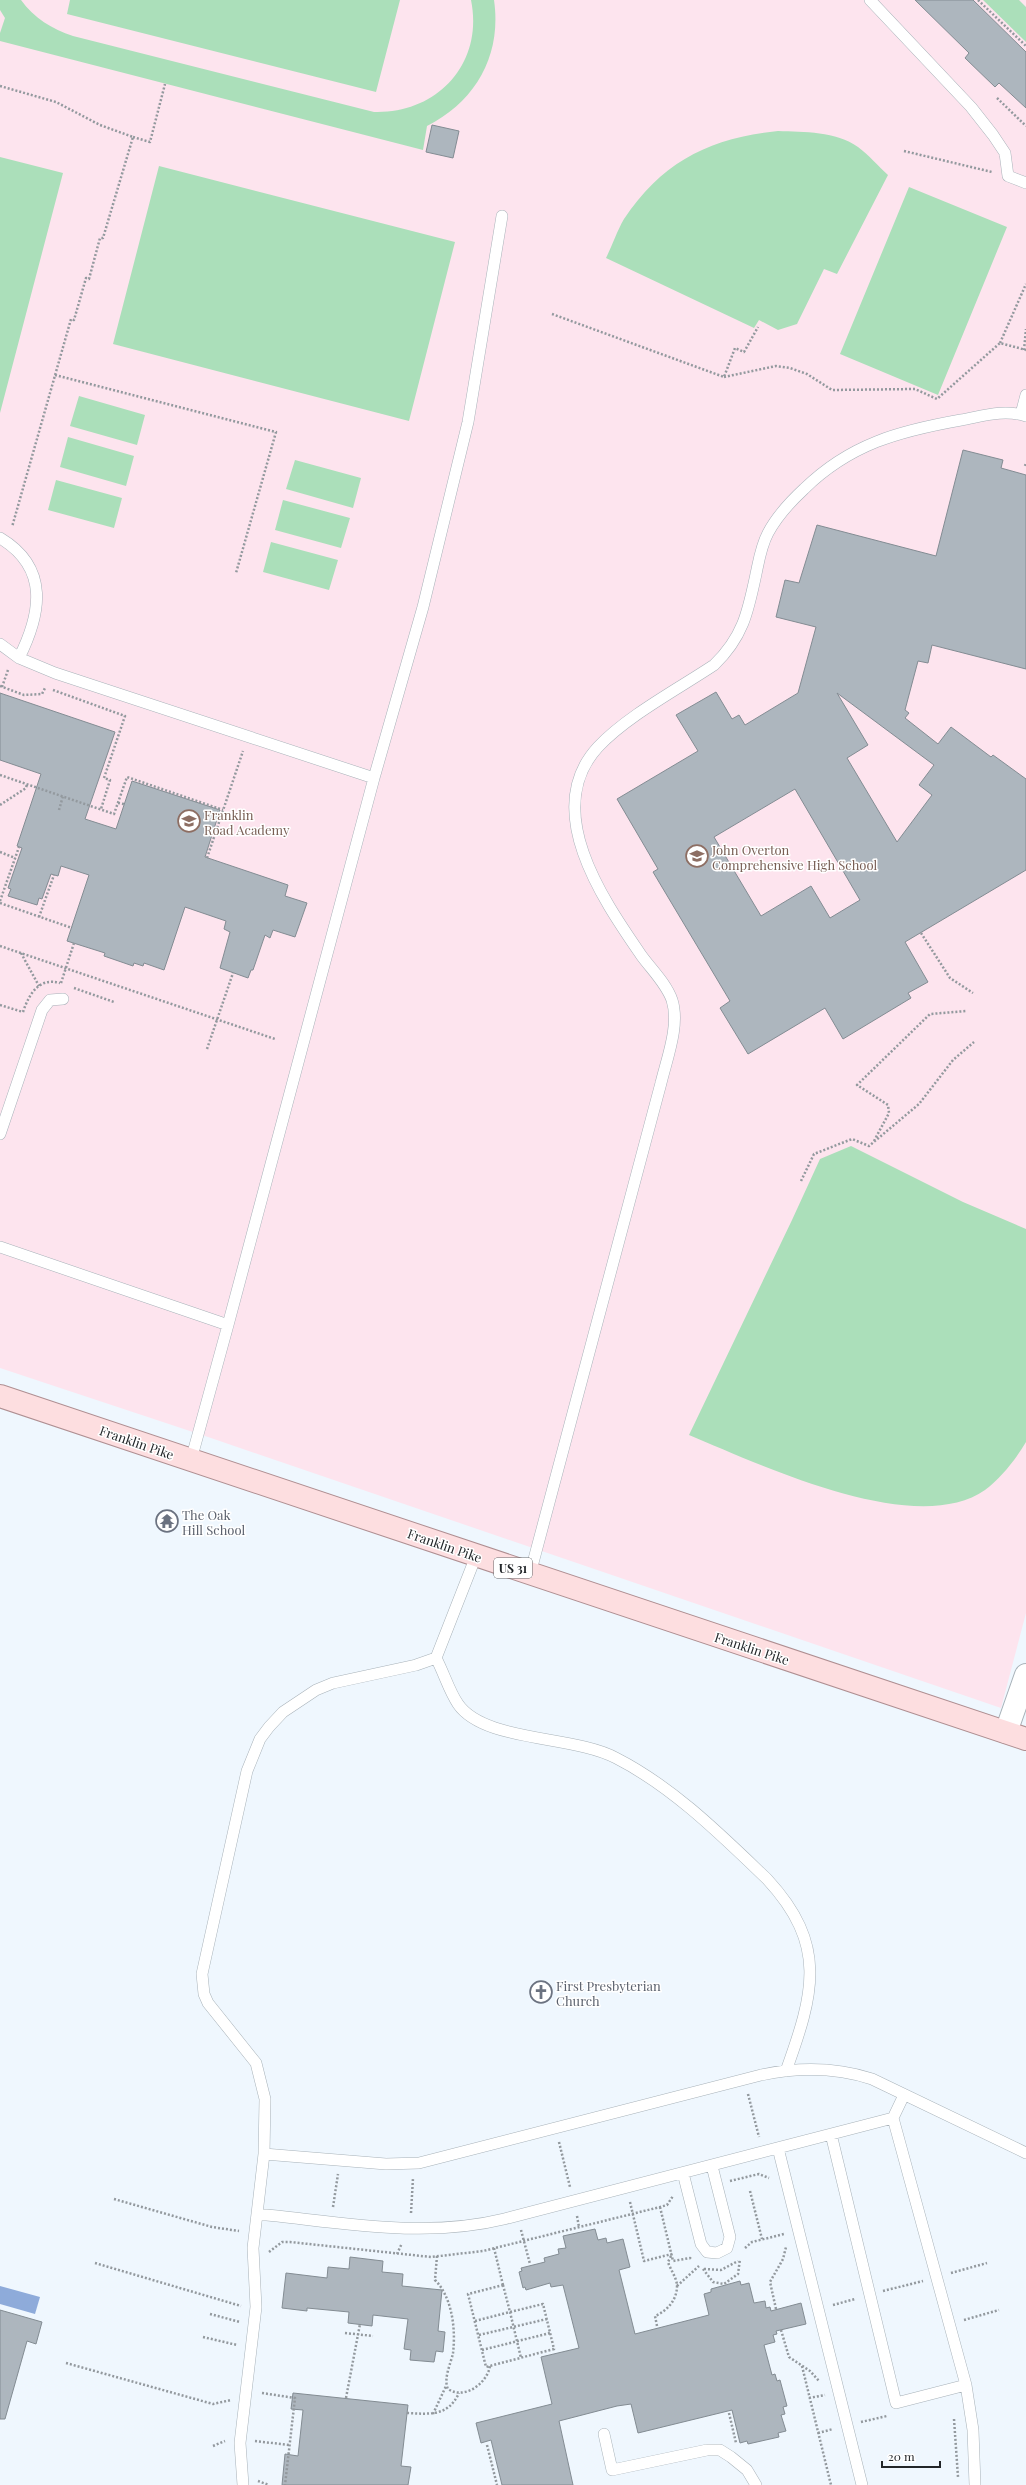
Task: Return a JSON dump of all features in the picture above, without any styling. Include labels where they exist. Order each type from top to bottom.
[{"type":"main road","name":"Franklin Pike","points":[[0,1396],[1016,1735]]},
{"type":"street","points":[[1016,1735],[1026,1675]]},
{"type":"lane","points":[[870,0],[956,91],[993,135],[1005,154],[1008,176],[1026,183]]},
{"type":"lane","points":[[191,1460],[374,778],[423,607],[468,422],[502,216]]},
{"type":"lane","points":[[530,1574],[656,1105],[674,1016],[668,991],[603,898],[584,856],[575,817],[578,789],[582,774],[589,759],[606,738],[620,727],[714,665],[728,650],[744,624],[767,534],[778,516],[821,472],[870,443],[896,433],[925,426],[1010,411],[1023,415],[1026,395]]},
{"type":"lane","points":[[4,541],[28,566],[38,594],[33,627],[19,658]]},
{"type":"lane","points":[[0,644],[19,658],[55,673],[374,778]]},
{"type":"lane","points":[[0,1134],[4,1112],[42,1010],[50,1000],[63,1000]]},
{"type":"lane","points":[[0,1247],[228,1325]]},
{"type":"lane","points":[[476,1556],[436,1658],[459,1705],[475,1720],[495,1729],[592,1748],[628,1764],[694,1813],[780,1893],[800,1923],[810,1967],[808,2000],[786,2071]]},
{"type":"lane","points":[[243,2485],[241,2432],[256,2307],[253,2261],[264,2154],[266,2099],[260,2074],[250,2054],[208,2003],[202,1986],[204,1963],[247,1771],[260,1739],[269,1727],[296,1701],[333,1683],[401,1669],[436,1658]]},
{"type":"lane","points":[[264,2154],[386,2164],[414,2164],[744,2080],[786,2071],[810,2069],[847,2072],[872,2079],[1026,2153]]},
{"type":"lane","points":[[904,2095],[893,2118],[966,2385],[973,2430],[975,2485]]},
{"type":"lane","points":[[258,2214],[407,2228],[455,2229],[517,2216],[893,2118]]},
{"type":"lane","points":[[831,2134],[896,2403],[966,2385]]},
{"type":"lane","points":[[778,2148],[862,2485]]},
{"type":"lane","points":[[683,2173],[701,2244],[707,2252],[717,2253],[727,2248],[730,2237],[712,2166]]},
{"type":"lane","points":[[604,2434],[612,2470],[707,2450],[720,2450],[747,2470],[756,2485]]},
{"type":"path","points":[[978,0],[1026,46]]},
{"type":"path","points":[[0,86],[56,102],[100,125],[150,142],[165,84]]},
{"type":"path","points":[[996,98],[1026,126]]},
{"type":"path","points":[[4,541],[71,319],[74,320],[86,278],[89,279],[100,238],[103,238],[133,137]]},
{"type":"path","points":[[904,151],[1008,176]]},
{"type":"path","points":[[552,314],[724,377],[776,366],[790,368],[807,374],[832,390],[915,389],[937,399],[1000,343],[1026,284]]},
{"type":"path","points":[[724,377],[735,348],[744,352],[758,327]]},
{"type":"path","points":[[1000,343],[1025,350],[1026,329]]},
{"type":"path","points":[[55,374],[276,432],[236,573]]},
{"type":"path","points":[[4,667],[9,670],[1,687],[24,695],[42,694],[45,687],[125,716],[104,778],[110,780],[101,809]]},
{"type":"path","points":[[207,858],[248,737]]},
{"type":"path","points":[[0,775],[114,814],[126,777],[223,810]]},
{"type":"path","points":[[0,805],[26,788],[27,784]]},
{"type":"path","points":[[59,810],[63,796]]},
{"type":"path","points":[[118,802],[124,804]]},
{"type":"path","points":[[19,847],[0,902],[72,928]]},
{"type":"path","points":[[0,852],[15,858]]},
{"type":"path","points":[[39,917],[54,875]]},
{"type":"path","points":[[922,933],[950,978],[973,993]]},
{"type":"path","points":[[61,983],[74,943]]},
{"type":"path","points":[[0,946],[275,1039]]},
{"type":"path","points":[[21,953],[39,986]]},
{"type":"path","points":[[207,1049],[233,972]]},
{"type":"path","points":[[0,1005],[23,1012]]},
{"type":"path","points":[[873,1143],[889,1112],[888,1105],[857,1085],[930,1014],[966,1011]]},
{"type":"path","points":[[801,1181],[814,1154],[852,1139],[869,1146],[873,1143],[919,1104],[953,1060],[974,1042]]},
{"type":"path","points":[[744,2080],[771,2184]]},
{"type":"path","points":[[556,2128],[570,2189]]},
{"type":"path","points":[[337,2247],[333,2207],[340,2160]]},
{"type":"path","points":[[397,2254],[411,2214],[414,2164]]},
{"type":"path","points":[[717,2184],[759,2174],[766,2175],[770,2180]]},
{"type":"path","points":[[626,2187],[644,2261],[672,2254],[668,2262],[677,2286]]},
{"type":"path","points":[[750,2191],[762,2239]]},
{"type":"path","points":[[269,2255],[275,2246],[282,2242],[397,2254],[437,2256],[494,2248],[667,2205],[674,2195],[688,2192]]},
{"type":"path","points":[[114,2199],[212,2227],[255,2234]]},
{"type":"path","points":[[576,2211],[579,2227]]},
{"type":"path","points":[[517,2216],[530,2264]]},
{"type":"path","points":[[776,2309],[770,2282],[786,2249],[782,2227]]},
{"type":"path","points":[[494,2248],[521,2358]]},
{"type":"path","points":[[433,2415],[446,2386],[454,2335],[451,2315],[444,2288],[435,2280],[437,2256]]},
{"type":"path","points":[[657,2326],[655,2316],[670,2305],[677,2286],[701,2267],[710,2280],[724,2284],[738,2274],[740,2259]]},
{"type":"path","points":[[96,2263],[242,2306],[242,2312]]},
{"type":"path","points":[[818,2309],[987,2263]]},
{"type":"path","points":[[475,2321],[543,2304],[554,2350],[486,2367],[468,2294],[503,2285]]},
{"type":"path","points":[[950,2324],[999,2310]]},
{"type":"path","points":[[210,2314],[240,2322]]},
{"type":"path","points":[[240,2329],[241,2317]]},
{"type":"path","points":[[479,2336],[547,2319]]},
{"type":"path","points":[[346,2398],[360,2324]]},
{"type":"path","points":[[781,2330],[788,2357],[802,2366],[820,2382]]},
{"type":"path","points":[[345,2334],[373,2336]]},
{"type":"path","points":[[482,2350],[550,2334]]},
{"type":"path","points":[[203,2336],[238,2345]]},
{"type":"path","points":[[237,2352],[238,2340]]},
{"type":"path","points":[[66,2363],[213,2404],[231,2400]]},
{"type":"path","points":[[446,2386],[451,2391],[459,2393],[468,2392],[480,2383],[487,2375],[490,2366]]},
{"type":"path","points":[[802,2366],[831,2485]]},
{"type":"path","points":[[260,2400],[262,2386]]},
{"type":"path","points":[[809,2398],[825,2395],[823,2388]]},
{"type":"path","points":[[262,2393],[295,2398],[285,2485]]},
{"type":"path","points":[[407,2412],[433,2415],[450,2407],[459,2393]]},
{"type":"path","points":[[230,2407],[232,2394]]},
{"type":"path","points":[[255,2437],[255,2445]]},
{"type":"path","points":[[213,2446],[223,2443],[226,2439]]},
{"type":"path","points":[[255,2441],[289,2445]]},
{"type":"path","points":[[488,2445],[497,2485]]},
{"type":"path","points":[[257,2474],[258,2485]]},
{"type":"path","points":[[258,2481],[269,2485]]},
{"type":"shaded area","name":"John Overton Comprehensive High School","points":[[0,0],[1026,0],[1026,1613],[1001,1708],[211,1438],[0,1368]]},
{"type":"green space","points":[[0,0],[21,0],[44,22],[73,36],[374,112],[397,110],[418,104],[436,94],[451,81],[463,64],[470,45],[473,23],[471,0],[494,0],[494,39],[482,74],[472,90],[459,104],[444,116],[427,126],[423,150],[0,41],[0,33],[5,18],[0,10]]},
{"type":"green space","points":[[70,0],[400,0],[376,92],[67,14]]},
{"type":"green space","points":[[983,0],[1019,0],[1026,7],[1026,42]]},
{"type":"green space","points":[[778,131],[820,133],[840,138],[866,153],[888,175],[837,274],[824,269],[797,324],[778,330],[759,320],[754,328],[606,258],[624,219],[639,199],[655,182],[672,168],[690,156],[710,147],[753,134]]},
{"type":"green space","points":[[0,157],[63,173],[0,413]]},
{"type":"green space","points":[[159,166],[455,242],[409,421],[113,344]]},
{"type":"green space","points":[[909,187],[1007,227],[938,395],[840,354]]},
{"type":"green space","points":[[79,396],[145,415],[137,445],[70,426]]},
{"type":"green space","points":[[68,437],[134,456],[126,486],[60,467]]},
{"type":"green space","points":[[295,460],[361,478],[353,508],[286,489]]},
{"type":"green space","points":[[56,480],[122,498],[114,528],[48,510]]},
{"type":"green space","points":[[283,500],[350,518],[341,548],[275,530]]},
{"type":"green space","points":[[271,542],[338,560],[329,590],[263,572]]},
{"type":"green space","points":[[851,1146],[963,1202],[1026,1229],[1026,1442],[1018,1455],[997,1480],[985,1490],[955,1503],[919,1506],[879,1502],[837,1492],[755,1463],[689,1435],[820,1159]]},
{"type":"water","points":[[0,2286],[40,2297],[35,2314],[0,2304]]},
{"type":"building","points":[[915,0],[973,0],[1026,52],[1026,108],[999,83],[995,87],[965,58],[969,53]]},
{"type":"building","points":[[432,125],[459,131],[453,158],[426,152]]},
{"type":"building","points":[[963,450],[1003,460],[1001,468],[1026,475],[1026,669],[932,645],[928,663],[918,661],[905,710],[909,713],[905,718],[938,744],[951,727],[991,757],[993,755],[1026,779],[1026,870],[905,942],[928,982],[908,993],[911,998],[843,1039],[825,1008],[748,1054],[720,1008],[730,1001],[653,872],[658,869],[617,799],[698,751],[676,715],[716,692],[732,719],[739,715],[745,725],[798,693],[816,627],[776,617],[785,580],[799,583],[817,525],[936,556]],"holes":[[[837,693],[934,765],[919,785],[932,795],[897,842],[847,758],[868,745]],[[795,789],[860,900],[830,918],[811,886],[761,916],[714,837]]]},
{"type":"building","points":[[0,693],[115,732],[85,819],[116,829],[132,781],[220,810],[205,857],[288,885],[285,896],[307,903],[295,937],[273,930],[270,938],[265,935],[253,970],[251,970],[248,978],[220,968],[230,932],[224,929],[226,921],[185,907],[164,970],[144,963],[143,966],[134,963],[133,966],[104,956],[105,953],[67,941],[89,875],[61,866],[58,876],[51,874],[42,899],[39,898],[37,905],[8,896],[11,889],[8,888],[22,848],[17,846],[41,774],[0,760]]},
{"type":"building","points":[[595,2229],[598,2240],[606,2238],[607,2243],[623,2239],[630,2267],[619,2270],[635,2334],[709,2315],[704,2294],[711,2292],[711,2289],[740,2281],[741,2285],[749,2283],[754,2303],[765,2301],[766,2308],[770,2307],[771,2311],[801,2303],[806,2324],[776,2331],[777,2334],[773,2335],[775,2342],[764,2345],[772,2375],[775,2374],[777,2381],[780,2380],[787,2406],[783,2407],[785,2414],[781,2415],[786,2431],[778,2433],[779,2437],[748,2444],[747,2441],[740,2443],[732,2410],[638,2433],[631,2404],[617,2406],[559,2421],[573,2485],[502,2485],[491,2440],[481,2443],[476,2423],[552,2404],[541,2357],[579,2348],[563,2285],[551,2287],[550,2283],[526,2290],[525,2287],[523,2288],[519,2272],[522,2271],[521,2268],[545,2262],[544,2258],[559,2254],[558,2249],[566,2248],[563,2236]]},
{"type":"building","points":[[350,2257],[383,2261],[382,2272],[403,2274],[402,2286],[442,2290],[438,2331],[445,2332],[443,2352],[436,2351],[434,2362],[410,2360],[411,2350],[404,2349],[408,2319],[373,2315],[372,2326],[348,2323],[349,2312],[307,2308],[307,2311],[282,2308],[286,2273],[327,2278],[328,2267],[349,2269]]},
{"type":"building","points":[[0,2310],[42,2322],[36,2344],[27,2341],[5,2419],[0,2419]]},
{"type":"building","points":[[293,2393],[408,2405],[401,2466],[411,2467],[408,2485],[282,2485],[285,2454],[298,2456],[303,2410],[291,2409]]},
{"type":"place","name":"Franklin Road Academy","points":[[189,821]]},
{"type":"place","name":"John Overton Comprehensive High School","points":[[697,856]]},
{"type":"place","name":"The Oak Hill School","points":[[167,1521]]},
{"type":"place","name":"First Presbyterian Church","points":[[541,1992]]}]
